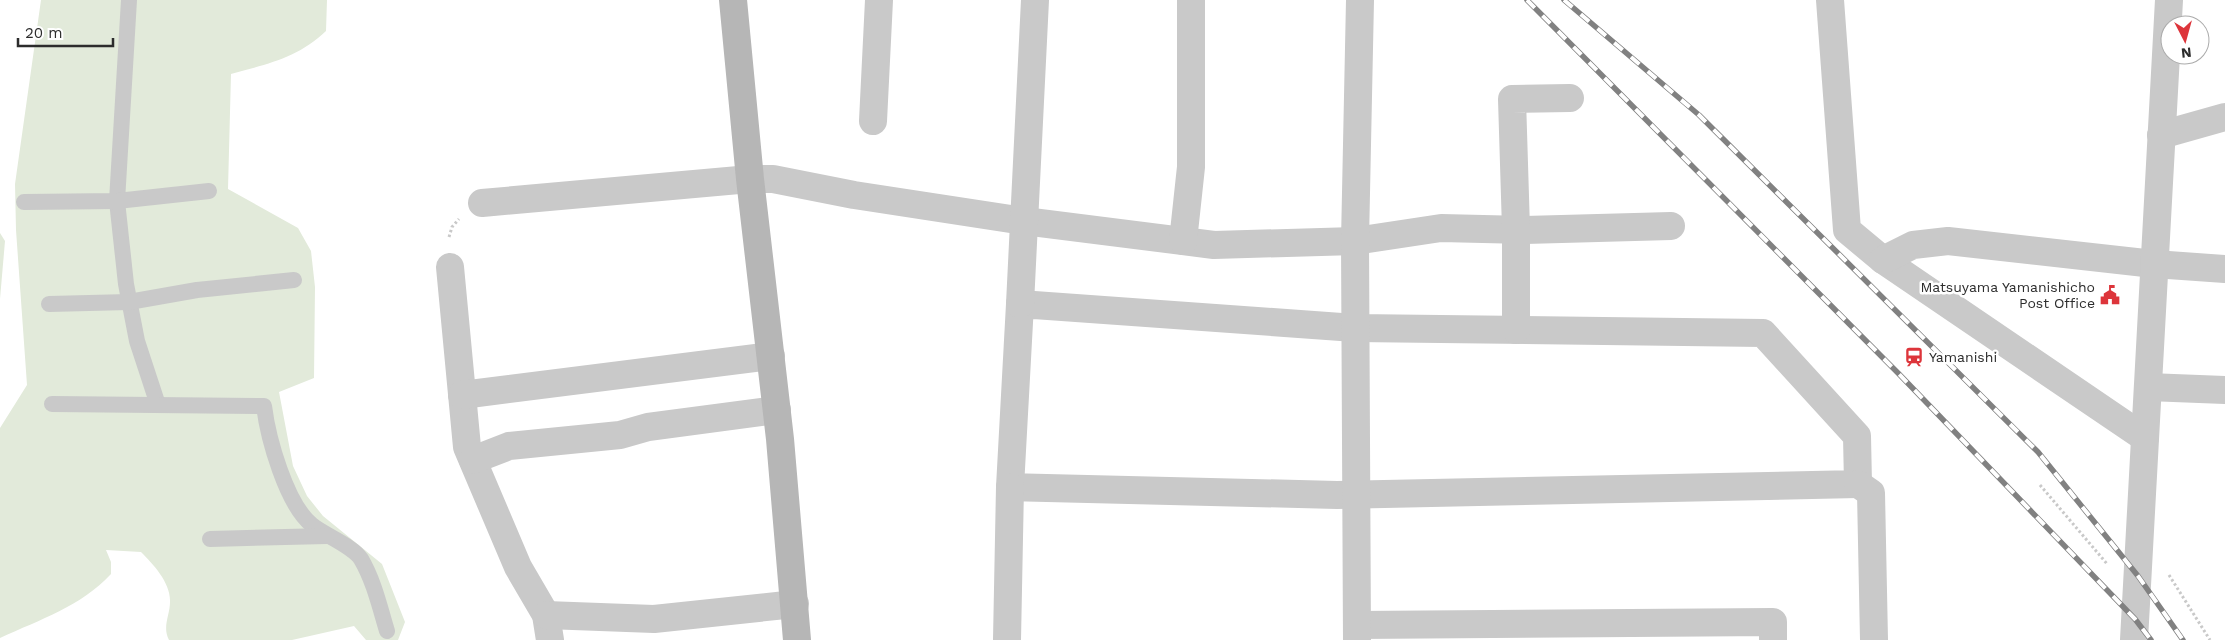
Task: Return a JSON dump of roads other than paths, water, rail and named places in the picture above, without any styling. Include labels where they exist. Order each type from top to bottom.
[{"type":"street","points":[[733,0],[750,179],[777,410],[797,640]]},
{"type":"street","points":[[873,121],[878,0]]},
{"type":"street","points":[[1007,640],[1010,487],[1035,0]]},
{"type":"street","points":[[1183,241],[1191,167],[1190,0]]},
{"type":"street","points":[[1360,0],[1355,240],[1357,632],[1773,622],[1773,640]]},
{"type":"street","points":[[1830,0],[1847,230],[1883,260],[2145,438]]},
{"type":"street","points":[[2134,640],[2169,0]]},
{"type":"street","points":[[1516,330],[1516,230],[1512,99],[1570,98]]},
{"type":"street","points":[[2161,135],[2225,117]]},
{"type":"street","points":[[482,203],[750,179],[773,179],[854,195],[1214,245],[1355,240],[1441,228],[1516,230],[1672,226]]},
{"type":"street","points":[[1883,260],[1913,245],[1948,242],[2154,264],[2225,269]]},
{"type":"street","points":[[450,267],[467,447],[518,567],[548,628],[795,604]]},
{"type":"street","points":[[1020,304],[1355,328],[1763,333],[1857,436],[1858,484]]},
{"type":"street","points":[[462,394],[771,356]]},
{"type":"street","points":[[2148,387],[2225,390]]},
{"type":"street","points":[[472,460],[509,446],[620,435],[648,426],[777,410]]},
{"type":"street","points":[[1010,487],[1356,495],[1858,484],[1871,493],[1874,640]]},
{"type":"lane","points":[[129,0],[117,201],[129,302],[137,341],[158,405]]},
{"type":"lane","points":[[24,202],[117,201],[209,191]]},
{"type":"lane","points":[[49,304],[129,302],[197,290],[294,280]]},
{"type":"lane","points":[[52,404],[264,406],[267,431],[279,466],[296,505],[309,523],[360,558],[371,580],[387,631]]},
{"type":"lane","points":[[210,539],[327,536]]},
{"type":"railway","points":[[1527,0],[1898,373],[2135,619],[2151,640]]},
{"type":"railway","points":[[1564,0],[1699,115],[2038,452],[2138,576],[2183,640]]},
{"type":"place","name":"Matsuyama Yamanishicho Post Office","points":[[2110,295]]},
{"type":"place","name":"Yamanishi","points":[[1914,357]]}]
